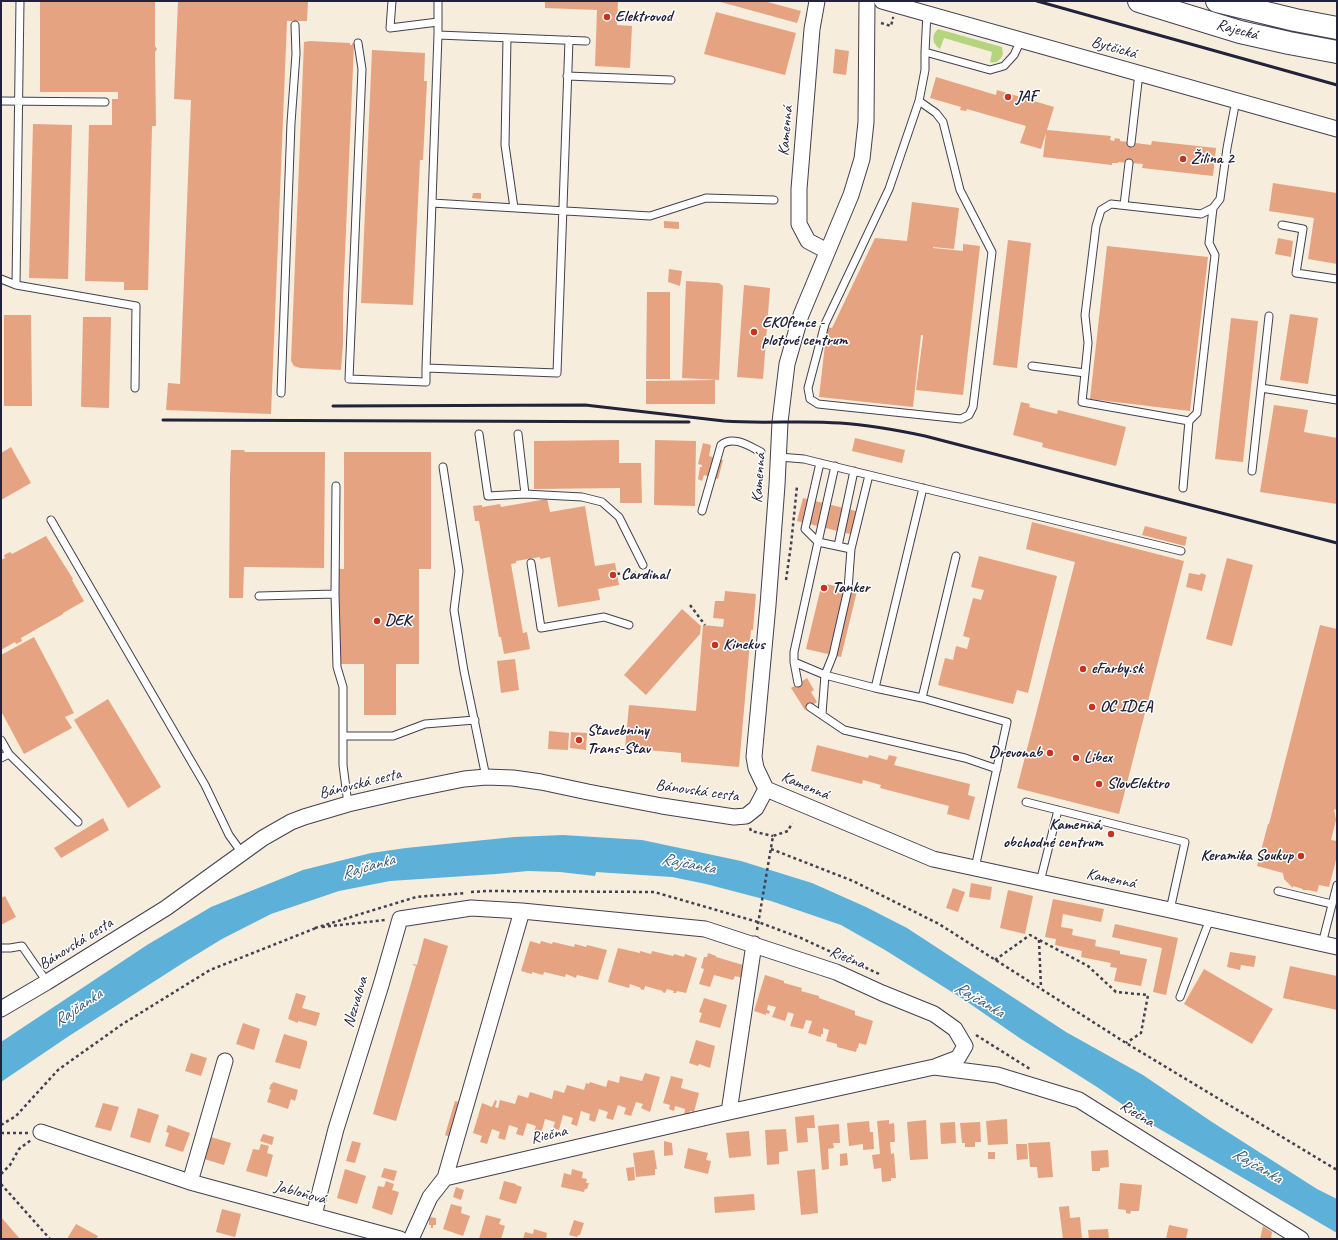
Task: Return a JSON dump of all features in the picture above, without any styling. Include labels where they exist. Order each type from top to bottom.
[{"type":"main road","name":"Rajecká","points":[[1139,1],[1240,32],[1337,52]]},
{"type":"main road","name":"Rajecká","points":[[1217,1],[1295,20],[1337,28]]},
{"type":"street","name":"Kamenná","points":[[867,1],[866,122],[862,159],[857,179],[801,315],[787,364],[780,422],[779,457],[768,605],[754,757],[756,768],[766,789],[933,859],[1337,947]]},
{"type":"street","name":"Bytčická","points":[[882,1],[1337,129]]},
{"type":"street","name":"Kamenná","points":[[815,3],[799,189],[799,224],[808,241],[827,251]]},
{"type":"street","name":"Bánovská cesta","points":[[1,1009],[166,908],[263,838],[291,822],[348,804],[412,789],[464,779],[486,777],[513,778],[541,782],[596,794],[734,817],[746,816],[756,808],[766,789]]},
{"type":"street","points":[[400,918],[471,908],[522,911],[445,1178],[430,1197],[411,1239]]},
{"type":"street","name":"Riečna","points":[[445,1178],[729,1112],[934,1067],[958,1058],[965,1046],[955,1029],[934,1014],[836,972],[705,929],[522,911]]},
{"type":"street","name":"Nezvalova","points":[[314,1215],[336,1129],[381,985],[400,918]]},
{"type":"street","points":[[729,1112],[754,944]]},
{"type":"street","points":[[190,1182],[225,1062]]},
{"type":"street","name":"Riečna","points":[[934,1067],[997,1075],[1080,1100],[1301,1239]]},
{"type":"street","name":"Jabloňová","points":[[41,1132],[190,1182],[400,1239]]},
{"type":"lane","points":[[16,285],[20,1]]},
{"type":"lane","points":[[392,1],[390,28],[438,22]]},
{"type":"lane","points":[[358,43],[362,69],[349,379],[426,382],[438,1]]},
{"type":"lane","points":[[919,101],[936,113],[943,122],[960,190],[992,252],[973,407],[969,415],[961,419],[818,404],[810,399],[808,388],[825,324],[889,189],[919,101],[925,70],[927,13]]},
{"type":"lane","points":[[281,393],[291,122],[296,54],[295,25]]},
{"type":"lane","points":[[438,35],[586,41]]},
{"type":"lane","points":[[507,38],[504,144],[514,208]]},
{"type":"lane","points":[[426,368],[557,373],[568,40]]},
{"type":"lane","points":[[925,52],[990,70],[1004,66],[1014,55],[1021,40]]},
{"type":"lane","points":[[1131,143],[1139,74]]},
{"type":"lane","points":[[567,76],[671,80]]},
{"type":"lane","points":[[1189,421],[1082,402],[1088,343],[1085,315],[1096,226],[1100,210],[1111,204],[1201,214],[1213,208],[1220,199],[1226,148],[1236,100]]},
{"type":"lane","points":[[1,101],[105,102]]},
{"type":"lane","points":[[1124,205],[1129,163]]},
{"type":"lane","points":[[432,204],[650,216],[706,198],[774,200]]},
{"type":"lane","points":[[1183,488],[1189,421],[1197,413],[1215,255],[1208,242],[1213,208]]},
{"type":"lane","points":[[1282,225],[1302,229],[1296,273],[1337,280]]},
{"type":"lane","points":[[1,279],[16,285],[136,306],[135,388]]},
{"type":"lane","points":[[1252,471],[1269,316]]},
{"type":"lane","points":[[1032,366],[1085,373]]},
{"type":"lane","points":[[1261,388],[1337,400]]},
{"type":"lane","points":[[479,434],[488,496],[525,494],[582,496],[602,502],[619,517],[643,565]]},
{"type":"lane","points":[[518,434],[525,494]]},
{"type":"lane","points":[[702,511],[721,445],[726,442],[733,441],[748,445],[761,452]]},
{"type":"lane","points":[[779,457],[804,459],[835,466],[1180,551]]},
{"type":"lane","points":[[820,463],[805,529],[818,542],[851,549]]},
{"type":"lane","points":[[798,683],[794,662],[794,652],[835,466]]},
{"type":"lane","points":[[443,467],[459,571],[454,610],[464,671],[486,777]]},
{"type":"lane","points":[[838,546],[854,471]]},
{"type":"lane","points":[[822,714],[825,675],[832,655],[848,589],[851,549],[869,475]]},
{"type":"lane","points":[[336,486],[335,594],[337,667],[343,687],[344,765],[348,804]]},
{"type":"lane","points":[[875,688],[923,488]]},
{"type":"lane","points":[[51,520],[205,785],[230,835],[242,853]]},
{"type":"lane","points":[[922,698],[956,556]]},
{"type":"lane","points":[[531,563],[541,628],[604,617],[629,625]]},
{"type":"lane","points":[[259,596],[335,594]]},
{"type":"lane","points":[[794,662],[825,675],[922,698],[1007,722],[975,868]]},
{"type":"lane","points":[[810,706],[844,730],[965,758],[997,769]]},
{"type":"lane","points":[[343,736],[393,736],[425,724],[475,720]]},
{"type":"lane","points":[[1,740],[9,754],[78,822]]},
{"type":"lane","points":[[1,758],[9,754]]},
{"type":"lane","points":[[1026,802],[1185,842],[1170,910]]},
{"type":"lane","points":[[1040,882],[1058,810]]},
{"type":"lane","points":[[1322,944],[1337,885]]},
{"type":"lane","points":[[1278,891],[1332,904]]},
{"type":"lane","points":[[1180,997],[1210,919]]},
{"type":"lane","points":[[1,948],[22,946],[47,982]]},
{"type":"path","points":[[877,21],[891,26],[893,18],[887,17]]},
{"type":"path","points":[[617,574],[629,572],[641,574]]},
{"type":"path","points":[[690,605],[705,625]]},
{"type":"path","points":[[752,831],[773,836],[788,831],[792,823]]},
{"type":"path","points":[[758,922],[773,836]]},
{"type":"path","points":[[771,848],[853,881],[939,924],[1126,1043],[1337,1170]]},
{"type":"path","points":[[1,1125],[16,1116],[58,1070],[121,1025],[210,970],[315,928],[400,918]]},
{"type":"path","points":[[995,960],[1030,935],[1088,966],[1116,992],[1148,995],[1140,1033],[1126,1043]]},
{"type":"path","points":[[1038,939],[1041,989]]},
{"type":"path","points":[[1,1134],[41,1132]]},
{"type":"path","points":[[1,1174],[10,1165],[19,1149],[41,1132]]},
{"type":"path","points":[[1,1184],[50,1239]]},
{"type":"green space","points":[[938,29],[1002,47],[1003,54],[998,61],[990,62],[992,52],[944,38],[940,49],[935,45],[933,39],[934,34]]},
{"type":"water","name":"Rajčanka","points":[[563,835],[642,840],[741,861],[812,883],[866,907],[907,928],[1066,1032],[1143,1075],[1212,1122],[1317,1189],[1337,1199],[1337,1233],[1151,1124],[963,999],[885,950],[841,925],[771,901],[706,884],[672,877],[596,872],[595,876],[560,872],[528,871],[390,881],[339,891],[271,914],[222,939],[69,1036],[1,1082],[1,1042],[147,945],[211,907],[303,870],[371,853],[514,837]]},
{"type":"building","points":[[40,1],[155,1],[155,46],[157,49],[155,52],[156,126],[152,126],[148,290],[124,290],[124,282],[85,281],[89,125],[112,125],[112,99],[118,99],[118,92],[40,92]]},
{"type":"building","points":[[178,1],[308,1],[307,21],[287,21],[271,414],[166,410],[168,383],[180,384],[191,100],[174,99]]},
{"type":"building","points":[[545,1],[618,1],[617,25],[632,26],[630,68],[595,66],[597,10],[545,8]]},
{"type":"building","points":[[717,1],[764,1],[801,11],[797,23]]},
{"type":"building","points":[[716,12],[796,33],[785,75],[704,54]]},
{"type":"building","points":[[304,42],[350,43],[350,45],[352,45],[352,43],[354,44],[341,370],[300,368],[294,366],[291,361]]},
{"type":"building","points":[[835,49],[849,51],[846,75],[833,73]]},
{"type":"building","points":[[372,50],[425,53],[424,81],[427,81],[423,160],[420,160],[413,305],[361,303]]},
{"type":"building","points":[[936,77],[996,95],[997,90],[1054,107],[1047,130],[1111,136],[1110,140],[1114,141],[1115,138],[1120,139],[1120,141],[1151,145],[1152,141],[1216,148],[1213,176],[1142,168],[1143,164],[1118,162],[1112,163],[1112,165],[1043,157],[1046,133],[1041,149],[1020,143],[1026,126],[967,109],[966,111],[960,110],[961,107],[930,98]]},
{"type":"building","points":[[33,124],[72,125],[68,279],[29,278]]},
{"type":"building","points":[[1273,183],[1337,193],[1337,264],[1308,259],[1314,218],[1269,211]]},
{"type":"building","points":[[473,193],[481,193],[481,199],[472,198]]},
{"type":"building","points":[[912,202],[959,208],[954,249],[933,248],[963,251],[963,244],[980,246],[963,395],[916,390],[923,337],[923,335],[921,335],[913,407],[819,397],[827,327],[832,328],[875,238],[907,241]]},
{"type":"building","points":[[664,221],[679,222],[679,229],[664,228]]},
{"type":"building","points":[[1278,238],[1293,241],[1291,257],[1275,254]]},
{"type":"building","points":[[1008,240],[1031,243],[1017,368],[993,365]]},
{"type":"building","points":[[1107,246],[1208,257],[1190,411],[1090,399]]},
{"type":"building","points":[[669,269],[682,271],[680,286],[668,282]]},
{"type":"building","points":[[686,281],[719,283],[723,286],[719,380],[682,378]]},
{"type":"building","name":"EKOfence - plotové centrum","points":[[744,285],[770,288],[763,379],[737,377]]},
{"type":"building","points":[[647,292],[670,292],[670,379],[646,379]]},
{"type":"building","points":[[1290,314],[1318,318],[1308,384],[1280,380]]},
{"type":"building","points":[[4,315],[31,315],[32,406],[4,406]]},
{"type":"building","points":[[83,317],[111,317],[109,408],[81,406]]},
{"type":"building","points":[[1231,318],[1258,321],[1243,462],[1215,459]]},
{"type":"building","points":[[715,380],[715,404],[646,404],[646,381]]},
{"type":"building","points":[[1021,402],[1030,404],[1029,407],[1057,414],[1058,410],[1126,427],[1116,466],[1042,447],[1043,443],[1013,435]]},
{"type":"building","points":[[1274,405],[1308,410],[1304,432],[1337,438],[1337,504],[1260,492]]},
{"type":"building","points":[[855,438],[905,450],[902,463],[852,451]]},
{"type":"building","points":[[619,440],[619,463],[641,463],[642,503],[620,503],[620,488],[534,489],[534,441]]},
{"type":"building","points":[[655,440],[696,441],[695,506],[654,505]]},
{"type":"building","points":[[703,443],[711,445],[709,456],[723,460],[718,479],[704,475],[702,481],[698,479],[700,467],[702,467],[702,465],[698,464]]},
{"type":"building","points":[[11,447],[31,483],[1,500],[1,453]]},
{"type":"building","points":[[231,450],[244,450],[245,452],[325,452],[324,568],[244,567],[243,598],[229,598]]},
{"type":"building","points":[[344,452],[431,452],[431,569],[419,569],[419,664],[396,664],[396,715],[364,715],[364,664],[339,664],[339,569],[344,569]]},
{"type":"building","points":[[803,498],[864,513],[858,536],[797,521]]},
{"type":"building","points":[[547,499],[550,512],[585,506],[595,566],[615,563],[619,585],[598,589],[600,600],[558,607],[550,557],[516,561],[516,563],[511,564],[523,633],[527,632],[530,649],[504,654],[501,637],[499,637],[479,521],[475,521],[473,506],[482,505],[482,507],[500,504],[501,507]]},
{"type":"building","name":"OC IDEA","points":[[1032,522],[1184,561],[1119,814],[1017,788],[1075,562],[1026,549]]},
{"type":"building","points":[[1145,526],[1187,537],[1185,546],[1142,535]]},
{"type":"building","points":[[46,536],[73,579],[72,580],[84,601],[21,638],[22,641],[16,644],[15,642],[1,650],[1,560],[5,558],[4,555],[10,552],[12,554]]},
{"type":"building","points":[[979,556],[1057,576],[1028,693],[1017,690],[1013,704],[938,685],[945,658],[953,660],[956,646],[967,649],[970,638],[963,636],[973,598],[981,600],[984,590],[971,587]]},
{"type":"building","points":[[1227,558],[1253,565],[1232,646],[1206,639]]},
{"type":"building","points":[[1189,573],[1200,575],[1201,573],[1206,575],[1202,591],[1186,587]]},
{"type":"building","points":[[822,583],[857,591],[841,657],[806,649]]},
{"type":"building","points":[[725,591],[756,594],[753,630],[751,630],[739,767],[681,762],[681,753],[625,748],[629,705],[696,711],[703,625],[723,627],[724,619],[713,618],[715,601],[724,601]]},
{"type":"building","points":[[682,609],[701,626],[700,634],[646,695],[624,675]]},
{"type":"building","points":[[1320,625],[1337,629],[1337,810],[1334,809],[1336,820],[1331,840],[1337,841],[1337,856],[1329,887],[1319,885],[1317,892],[1302,890],[1303,889],[1293,886],[1293,888],[1284,879],[1283,873],[1257,866]]},
{"type":"building","points":[[34,637],[74,713],[65,717],[72,728],[24,754],[1,711],[1,655]]},
{"type":"building","points":[[515,659],[519,690],[501,693],[497,661]]},
{"type":"building","points":[[807,678],[814,690],[811,692],[817,702],[805,710],[791,688]]},
{"type":"building","points":[[108,699],[161,787],[128,808],[74,720]]},
{"type":"building","points":[[549,731],[569,733],[568,750],[548,749]]},
{"type":"building","points":[[571,732],[587,733],[586,750],[570,748]]},
{"type":"building","points":[[817,745],[868,758],[869,755],[887,760],[889,755],[897,757],[894,765],[970,784],[968,795],[975,797],[969,820],[947,814],[949,806],[880,788],[881,785],[863,780],[862,784],[811,771]]},
{"type":"building","points":[[103,818],[109,830],[61,858],[54,848]]},
{"type":"building","points":[[971,883],[992,887],[990,900],[969,897]]},
{"type":"building","points":[[953,888],[965,892],[958,912],[946,908]]},
{"type":"building","points":[[1008,890],[1033,896],[1025,934],[1000,928]]},
{"type":"building","points":[[5,896],[16,917],[1,925],[1,898]]},
{"type":"building","points":[[1053,899],[1104,909],[1101,922],[1063,914],[1061,927],[1073,929],[1072,935],[1096,940],[1095,946],[1120,951],[1120,954],[1147,959],[1141,986],[1114,981],[1117,968],[1110,967],[1111,963],[1081,957],[1082,951],[1055,945],[1056,939],[1045,937]]},
{"type":"building","points":[[1115,924],[1178,938],[1166,995],[1153,992],[1162,948],[1112,937]]},
{"type":"building","points":[[424,938],[448,946],[396,1121],[373,1114],[416,966],[413,964],[417,965]]},
{"type":"building","points":[[530,941],[540,944],[541,941],[552,944],[553,942],[574,947],[575,944],[586,947],[587,945],[607,950],[598,980],[577,975],[576,978],[566,974],[565,977],[544,972],[543,975],[521,971]]},
{"type":"building","points":[[618,948],[640,953],[640,951],[651,954],[652,951],[684,957],[685,954],[697,958],[686,993],[677,991],[676,993],[673,993],[674,991],[667,989],[665,993],[662,992],[663,991],[645,986],[644,990],[630,984],[629,988],[608,982]]},
{"type":"building","points":[[1230,952],[1256,956],[1254,967],[1241,965],[1240,970],[1227,967]]},
{"type":"building","points":[[708,953],[716,957],[750,967],[746,979],[735,976],[733,980],[714,975],[710,987],[699,984],[704,969],[701,968],[704,957],[707,957]]},
{"type":"building","points":[[1290,966],[1337,976],[1337,1010],[1283,998]]},
{"type":"building","points":[[1204,969],[1273,1009],[1252,1044],[1184,1004]]},
{"type":"building","points":[[765,975],[784,981],[784,983],[802,988],[801,991],[819,996],[819,998],[855,1011],[855,1015],[873,1021],[866,1045],[859,1043],[856,1052],[837,1047],[837,1044],[826,1041],[829,1030],[823,1028],[823,1034],[821,1034],[821,1037],[808,1033],[812,1021],[806,1020],[803,1029],[790,1026],[794,1014],[788,1012],[785,1021],[772,1017],[776,1007],[768,1005],[767,1010],[770,1011],[769,1014],[766,1013],[766,1015],[754,1011]]},
{"type":"building","points":[[296,993],[306,996],[302,1008],[320,1013],[316,1026],[298,1021],[298,1023],[288,1019]]},
{"type":"building","points":[[704,998],[727,1005],[720,1028],[699,1022],[702,1013],[699,1012]]},
{"type":"building","points":[[243,1023],[260,1029],[254,1050],[236,1044]]},
{"type":"building","points":[[284,1034],[307,1041],[300,1069],[275,1062]]},
{"type":"building","points":[[696,1040],[715,1046],[710,1068],[699,1064],[698,1066],[689,1063]]},
{"type":"building","points":[[191,1053],[207,1058],[201,1076],[185,1071]]},
{"type":"building","points":[[645,1073],[660,1077],[650,1112],[641,1108],[643,1104],[636,1102],[631,1116],[624,1114],[626,1108],[618,1105],[613,1120],[606,1118],[608,1112],[599,1109],[595,1122],[589,1120],[590,1114],[581,1111],[577,1126],[571,1124],[573,1118],[563,1115],[559,1130],[553,1128],[555,1122],[545,1119],[541,1134],[534,1132],[536,1126],[527,1123],[523,1136],[516,1134],[518,1128],[509,1125],[505,1140],[498,1138],[500,1132],[492,1129],[487,1144],[480,1142],[482,1136],[473,1133],[482,1103],[492,1107],[495,1100],[497,1101],[495,1107],[498,1108],[500,1100],[515,1104],[518,1095],[528,1098],[530,1092],[552,1099],[554,1090],[564,1093],[567,1085],[584,1090],[586,1083],[589,1084],[590,1082],[606,1087],[608,1080],[619,1083],[620,1076],[642,1081]]},
{"type":"building","points":[[671,1076],[683,1079],[681,1088],[699,1093],[694,1112],[690,1111],[688,1116],[684,1115],[685,1109],[675,1106],[674,1111],[669,1109],[670,1105],[663,1103]]},
{"type":"building","points":[[273,1082],[298,1090],[295,1101],[291,1099],[288,1109],[267,1102],[271,1090],[269,1089]]},
{"type":"building","points":[[455,1101],[460,1102],[450,1137],[445,1135]]},
{"type":"building","points":[[103,1103],[119,1107],[111,1131],[95,1127]]},
{"type":"building","points":[[138,1108],[159,1115],[150,1143],[130,1137]]},
{"type":"building","points":[[814,1115],[815,1128],[807,1128],[808,1142],[797,1143],[795,1117]]},
{"type":"building","points":[[1007,1119],[1008,1144],[988,1145],[986,1121]]},
{"type":"building","points":[[889,1120],[889,1124],[894,1123],[895,1142],[890,1142],[891,1154],[894,1153],[896,1178],[891,1178],[891,1181],[882,1182],[881,1168],[874,1169],[872,1155],[880,1154],[877,1121]]},
{"type":"building","points":[[926,1120],[928,1159],[910,1160],[907,1122]]},
{"type":"building","points":[[869,1121],[870,1132],[873,1132],[874,1149],[863,1150],[863,1144],[849,1146],[847,1123]]},
{"type":"building","points":[[955,1122],[956,1143],[941,1144],[940,1123]]},
{"type":"building","points":[[980,1122],[981,1142],[975,1142],[975,1147],[965,1147],[965,1143],[962,1143],[960,1123]]},
{"type":"building","points":[[839,1124],[840,1143],[833,1143],[834,1148],[828,1149],[829,1169],[822,1170],[818,1126]]},
{"type":"building","points":[[168,1125],[190,1133],[183,1152],[165,1146],[169,1133],[166,1132]]},
{"type":"building","points":[[786,1129],[788,1151],[779,1152],[779,1164],[767,1165],[765,1130]]},
{"type":"building","points":[[749,1131],[751,1156],[729,1158],[726,1133]]},
{"type":"building","points":[[263,1134],[274,1137],[272,1145],[260,1141]]},
{"type":"building","points":[[211,1137],[231,1143],[224,1165],[204,1159]]},
{"type":"building","points":[[352,1141],[361,1143],[355,1163],[346,1161]]},
{"type":"building","points":[[664,1141],[672,1143],[673,1155],[664,1156]]},
{"type":"building","points":[[1050,1142],[1053,1177],[1038,1178],[1037,1167],[1030,1167],[1028,1143]]},
{"type":"building","points":[[261,1144],[269,1146],[267,1153],[273,1155],[267,1177],[246,1171],[253,1149],[259,1150]]},
{"type":"building","points":[[1016,1144],[1027,1144],[1028,1159],[1017,1160]]},
{"type":"building","points":[[688,1148],[708,1153],[706,1160],[711,1161],[708,1174],[684,1168]]},
{"type":"building","points":[[654,1150],[657,1169],[655,1169],[655,1175],[636,1177],[633,1153]]},
{"type":"building","points":[[1108,1150],[1109,1167],[1100,1168],[1100,1171],[1092,1171],[1091,1151]]},
{"type":"building","points":[[988,1152],[995,1152],[995,1159],[988,1159]]},
{"type":"building","points":[[847,1153],[848,1165],[840,1166],[840,1154]]},
{"type":"building","points":[[634,1167],[635,1180],[628,1181],[626,1168]]},
{"type":"building","points":[[384,1168],[397,1171],[394,1181],[381,1177]]},
{"type":"building","points":[[345,1169],[366,1176],[357,1204],[337,1198]]},
{"type":"building","points":[[572,1169],[583,1172],[582,1178],[587,1179],[586,1183],[589,1183],[584,1192],[561,1187],[564,1173],[571,1175]]},
{"type":"building","points":[[815,1169],[818,1213],[801,1215],[797,1171]]},
{"type":"building","points":[[386,1181],[394,1184],[392,1190],[399,1192],[392,1215],[372,1208],[378,1186],[384,1187]]},
{"type":"building","points":[[504,1181],[522,1187],[516,1204],[499,1199]]},
{"type":"building","points":[[1120,1183],[1142,1185],[1139,1211],[1131,1211],[1130,1214],[1126,1213],[1126,1210],[1118,1209]]},
{"type":"building","points":[[456,1187],[464,1190],[461,1200],[453,1197]]},
{"type":"building","points":[[754,1194],[755,1210],[715,1213],[714,1197]]},
{"type":"building","points":[[451,1204],[462,1207],[461,1213],[470,1216],[463,1236],[443,1229]]},
{"type":"building","points":[[1069,1206],[1070,1218],[1080,1217],[1082,1239],[1063,1239],[1059,1207]]},
{"type":"building","points":[[222,1209],[241,1214],[235,1237],[216,1232]]},
{"type":"building","points":[[486,1215],[501,1219],[499,1224],[505,1226],[501,1239],[479,1239]]},
{"type":"building","points":[[1,1217],[20,1239],[1,1239]]},
{"type":"building","points":[[429,1217],[436,1218],[436,1225],[433,1225],[433,1228],[429,1225]]},
{"type":"building","points":[[574,1220],[584,1223],[580,1235],[577,1237],[569,1235]]},
{"type":"building","points":[[76,1224],[98,1236],[96,1239],[67,1239]]},
{"type":"building","points":[[1169,1225],[1188,1229],[1186,1239],[1166,1239]]},
{"type":"building","points":[[1263,1226],[1272,1232],[1271,1239],[1260,1239]]},
{"type":"building","points":[[534,1229],[547,1233],[546,1239],[523,1239],[525,1232],[533,1234]]},
{"type":"building","points":[[1108,1229],[1109,1239],[1089,1239],[1088,1230]]},
{"type":"railway","points":[[1037,1],[1337,85]]},
{"type":"railway","points":[[333,406],[585,405],[724,421],[826,422],[872,426],[925,436],[1337,543]]},
{"type":"railway","points":[[163,420],[689,422]]},
{"type":"place","name":"Elektrovod","points":[[607,17]]},
{"type":"place","name":"JAF","points":[[1008,97]]},
{"type":"place","name":"Žilina 2","points":[[1183,159]]},
{"type":"place","name":"EKOfence - plotové centrum","points":[[754,332]]},
{"type":"place","name":"Cardinal","points":[[613,575]]},
{"type":"place","name":"Tanker","points":[[824,588]]},
{"type":"place","name":"DEK","points":[[377,621]]},
{"type":"place","name":"Kinekus","points":[[715,645]]},
{"type":"place","name":"eFarby.sk","points":[[1083,669]]},
{"type":"place","name":"OC IDEA","points":[[1092,707]]},
{"type":"place","name":"Stavebniny Trans-Stav","points":[[579,740]]},
{"type":"place","name":"Drevonab","points":[[1050,753]]},
{"type":"place","name":"Libex","points":[[1076,758]]},
{"type":"place","name":"SlovElektro","points":[[1099,784]]},
{"type":"place","name":"Kamenná, obchodné centrum","points":[[1111,834]]},
{"type":"place","name":"Keramika Soukup","points":[[1301,856]]}]
